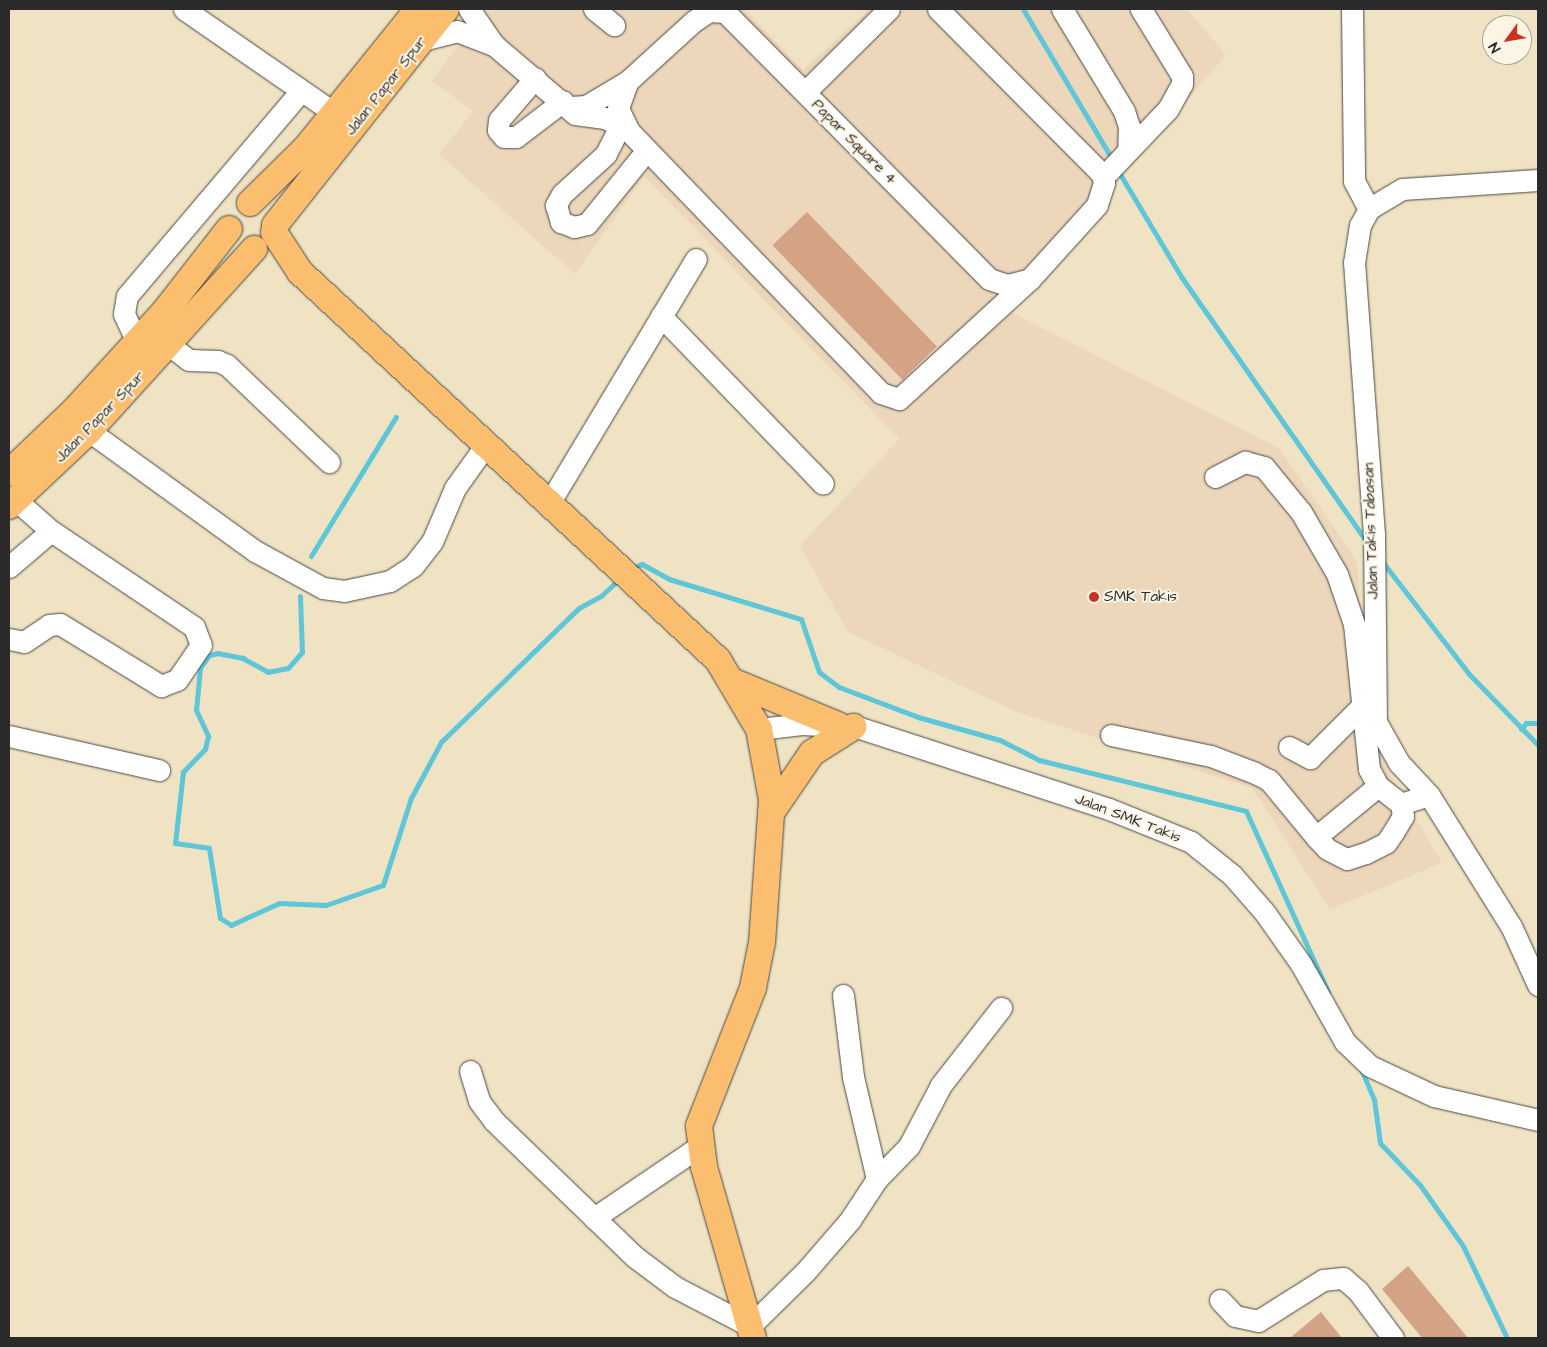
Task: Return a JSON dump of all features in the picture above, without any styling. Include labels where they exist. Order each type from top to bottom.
[{"type":"main road","points":[[266,239],[235,242],[229,229],[232,214],[250,203],[334,113],[418,9]]},
{"type":"main road","name":"Jalan Papar Spur","points":[[12,503],[89,431],[266,239],[446,9]]},
{"type":"main road","points":[[250,203],[270,211],[266,239],[289,271],[300,272],[609,562],[718,660],[734,682],[759,729],[769,769],[771,813],[762,942],[753,988],[703,1109],[700,1146],[751,1332]]},
{"type":"main road","name":"Jalan Papar Spur","points":[[9,473],[165,311],[229,229]]},
{"type":"main road","points":[[734,682],[846,726]]},
{"type":"main road","points":[[771,813],[812,753],[846,726]]},
{"type":"street","points":[[184,9],[334,113]]},
{"type":"street","points":[[469,9],[494,45],[581,117],[605,118],[624,129],[647,150],[886,396],[899,399],[906,395],[989,320],[1030,279],[1097,205],[1115,163],[1129,126],[1120,104],[1062,9]]},
{"type":"street","points":[[594,9],[614,25]]},
{"type":"street","points":[[535,78],[500,120],[498,130],[504,137],[516,138],[566,104],[586,106],[628,81],[702,14],[716,9]]},
{"type":"street","name":"Papar Square 4","points":[[716,9],[733,19],[989,279]]},
{"type":"street","points":[[805,92],[889,9]]},
{"type":"street","points":[[938,9],[1115,163]]},
{"type":"street","points":[[1115,163],[1168,109],[1180,91],[1182,76],[1141,9]]},
{"type":"street","points":[[1352,9],[1354,181],[1369,209],[1402,189],[1538,180]]},
{"type":"street","points":[[422,40],[457,31],[494,45]]},
{"type":"street","points":[[628,81],[618,102],[624,129],[606,154],[562,194],[556,205],[561,222],[574,227],[587,224],[647,150]]},
{"type":"street","points":[[137,342],[124,314],[127,296],[301,91]]},
{"type":"street","points":[[1120,104],[1139,114],[1168,109]]},
{"type":"street","name":"Jalan Takis Tabasan","points":[[1369,209],[1357,235],[1354,262],[1374,534],[1376,722],[1399,763],[1429,795],[1511,926],[1538,985]]},
{"type":"street","points":[[548,505],[696,259]]},
{"type":"street","points":[[989,279],[1008,285],[1030,279]]},
{"type":"street","points":[[989,279],[995,300],[989,320]]},
{"type":"street","points":[[661,316],[823,484]]},
{"type":"street","points":[[169,345],[189,360],[218,360],[227,365],[329,462]]},
{"type":"street","points":[[89,431],[255,551],[323,588],[344,591],[390,581],[413,566],[432,542],[455,488],[485,446]]},
{"type":"street","points":[[1111,735],[1211,756],[1269,780],[1327,849],[1347,859],[1366,853],[1386,843],[1403,816],[1401,804],[1378,786],[1369,768],[1359,709],[1352,618],[1337,574],[1301,512],[1264,467],[1245,462],[1215,477]]},
{"type":"street","points":[[9,639],[24,642],[49,624],[60,624],[161,686],[177,680],[201,645],[194,627],[12,503]]},
{"type":"street","points":[[9,567],[51,531]]},
{"type":"street","points":[[1288,747],[1310,758],[1359,709]]},
{"type":"street","name":"Jalan SMK Takis","points":[[759,729],[846,726],[1109,809],[1191,842],[1232,875],[1265,913],[1301,964],[1345,1042],[1389,1077],[1475,1108],[1538,1120]]},
{"type":"street","points":[[9,736],[159,770]]},
{"type":"street","points":[[1316,837],[1378,786]]},
{"type":"street","points":[[1401,804],[1429,795]]},
{"type":"street","points":[[844,995],[853,1076],[877,1179]]},
{"type":"street","points":[[470,1071],[479,1101],[494,1121],[594,1218],[675,1287],[751,1332],[850,1220],[877,1179],[909,1146],[941,1085],[1001,1008]]},
{"type":"street","points":[[594,1218],[700,1146]]},
{"type":"street","points":[[1220,1300],[1235,1316],[1258,1321],[1323,1280],[1342,1278],[1358,1291],[1393,1338]]},
{"type":"shaded area","points":[[485,9],[745,9],[803,70],[869,9],[1187,9],[1226,55],[1008,311],[1279,448],[1357,561],[1365,702],[1383,763],[1442,863],[1330,909],[1252,788],[1017,712],[848,632],[800,546],[899,439],[644,176],[575,274],[439,154],[473,111],[432,81]]},
{"type":"building","points":[[807,212],[937,347],[902,380],[772,245]]},
{"type":"building","points":[[1408,1266],[1468,1338],[1422,1338],[1382,1289]]},
{"type":"building","points":[[1321,1312],[1342,1338],[1290,1338]]},
{"type":"waterway","points":[[1023,9],[1112,159]]},
{"type":"waterway","points":[[1117,169],[1182,278],[1367,542]]},
{"type":"waterway","points":[[311,556],[396,417]]},
{"type":"waterway","points":[[1381,560],[1469,674],[1538,745]]},
{"type":"waterway","points":[[630,569],[642,564],[669,579],[801,619],[819,672],[839,687],[918,717],[1000,740],[1039,760],[1246,811],[1328,992]]},
{"type":"waterway","points":[[300,596],[302,652],[288,668],[268,672],[243,658],[218,653],[209,655],[200,668],[196,710],[208,736],[205,749],[183,772],[175,843],[209,848],[220,918],[231,925],[279,903],[326,905],[383,885],[411,798],[441,742],[579,608],[601,596],[620,578]]},
{"type":"waterway","points":[[1521,729],[1526,723],[1538,723]]},
{"type":"waterway","points":[[1361,1069],[1374,1099],[1380,1143],[1420,1185],[1463,1246],[1507,1338]]},
{"type":"place","name":"SMK Takis","points":[[1094,597]]}]
